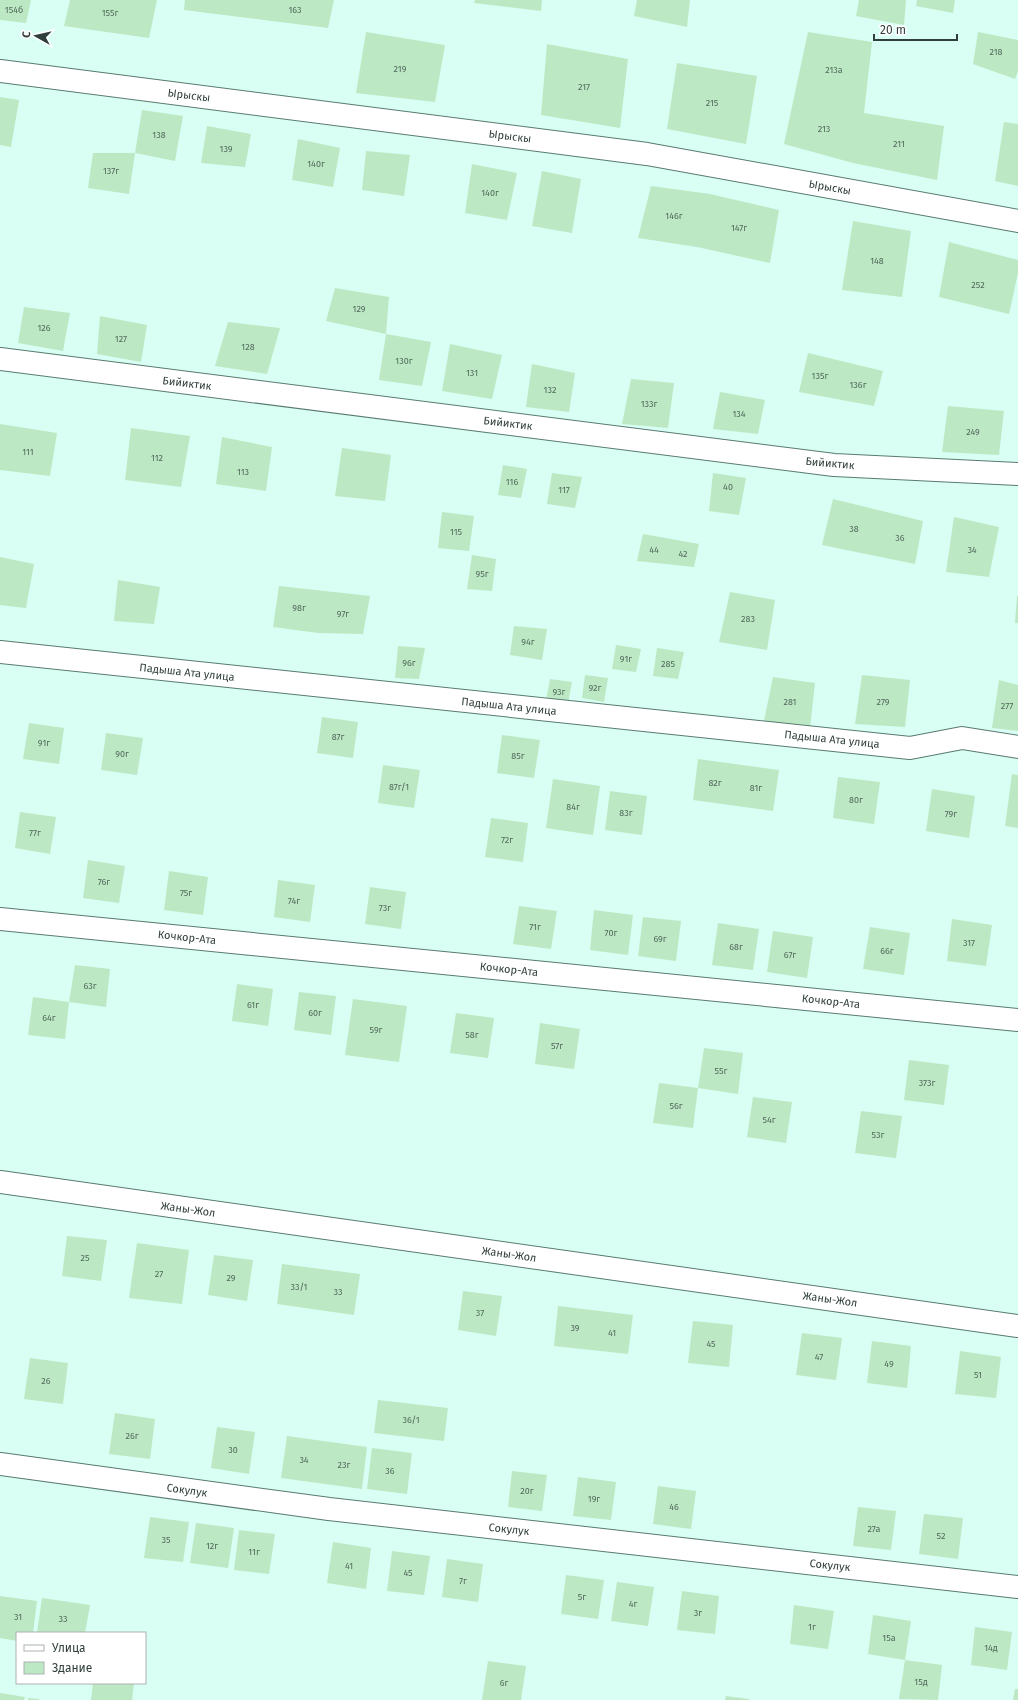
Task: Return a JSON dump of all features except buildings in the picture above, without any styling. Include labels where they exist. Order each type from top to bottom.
[{"type":"street","name":"Ырыскы","points":[[0,71],[648,154],[1018,221]]},
{"type":"street","name":"Бийиктик","points":[[0,359],[834,465],[1018,474]]},
{"type":"street","name":"Падыша Ата улица","points":[[0,652],[910,748],[962,738],[1018,747]]},
{"type":"street","name":"Кочкор-Ата","points":[[0,918],[1018,1020]]},
{"type":"street","name":"Жаны-Жол","points":[[0,1182],[1018,1326]]},
{"type":"street","name":"Сокулук","points":[[0,1464],[329,1509],[1018,1586]]}]
